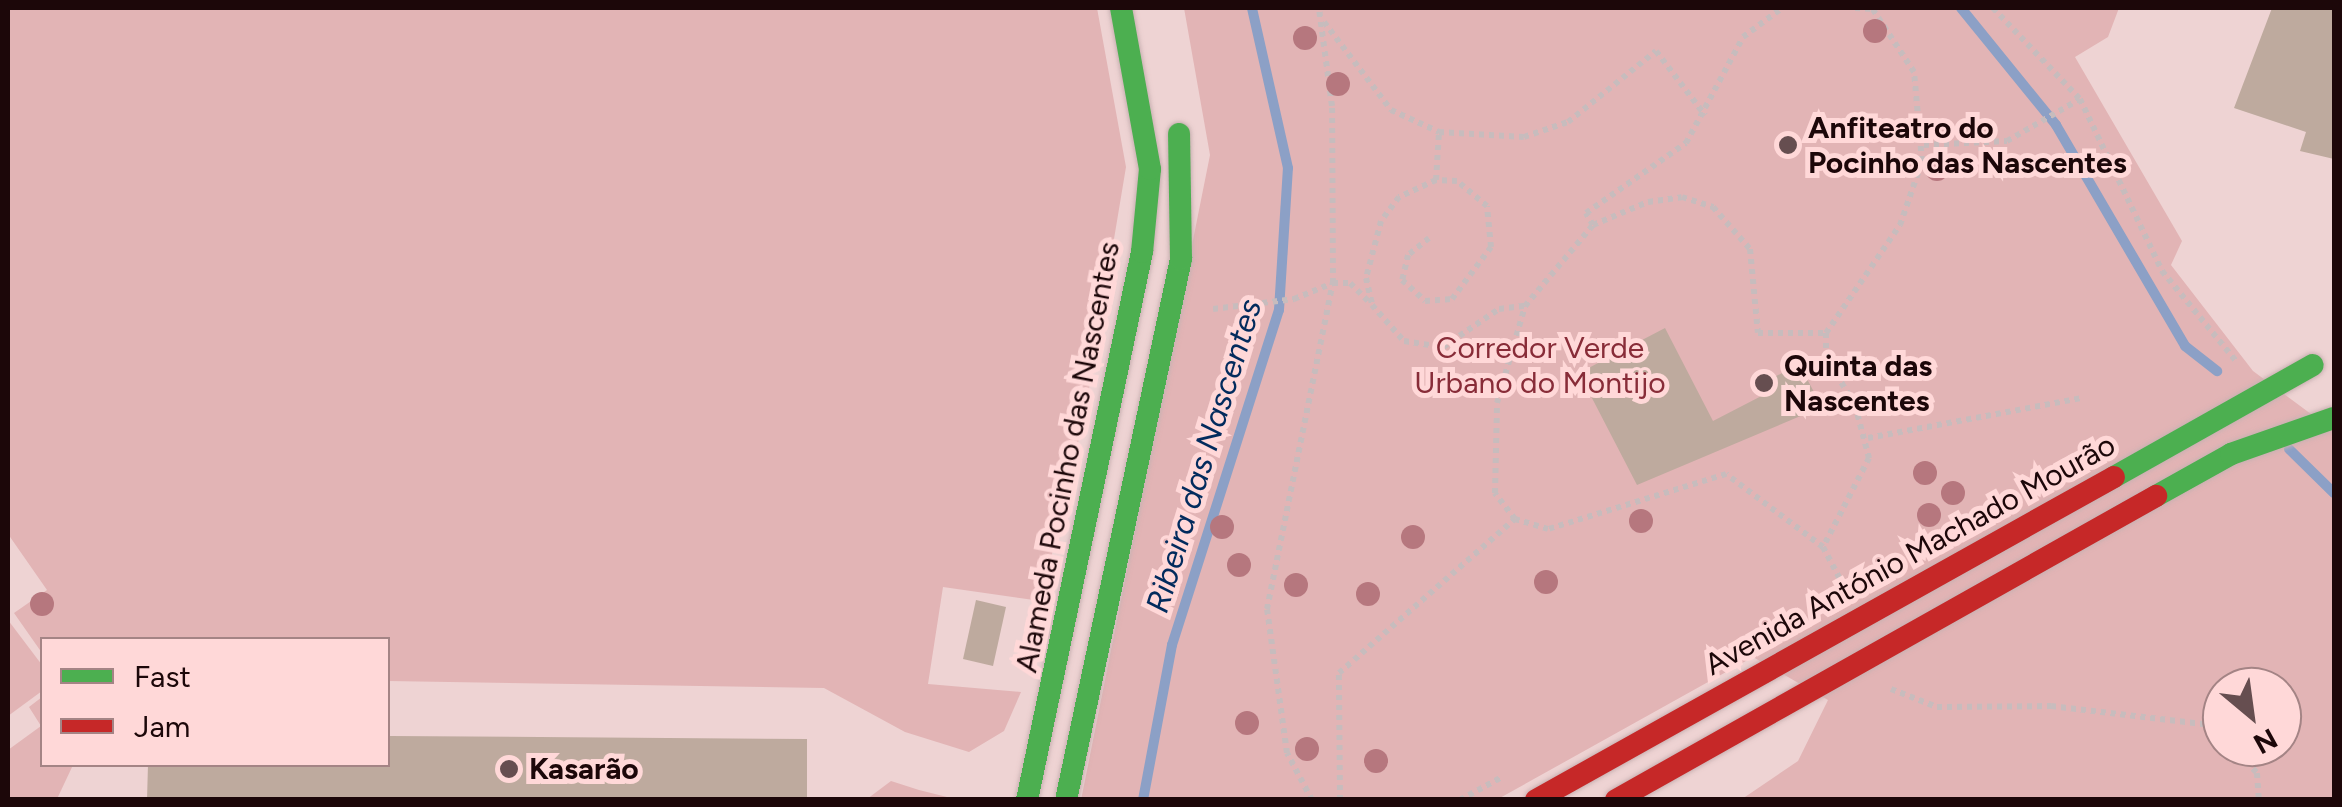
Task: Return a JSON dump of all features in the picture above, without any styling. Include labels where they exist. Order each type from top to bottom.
[{"type":"main road","name":"Alameda Pocinho das Nascentes","points":[[1027,800],[1142,252],[1150,169],[1120,8]]},
{"type":"main road","points":[[1066,800],[1181,259],[1175,99]]},
{"type":"main road","name":"Avenida António Machado Mourão","points":[[1536,800],[2314,364],[2332,345]]},
{"type":"main road","points":[[1616,800],[2231,454],[2334,417],[2312,391],[2314,364]]},
{"type":"main road","points":[[1648,800],[1753,723]]},
{"type":"path","points":[[1312,800],[1287,753],[1266,609],[1333,282],[1332,106],[1319,8]]},
{"type":"path","points":[[1594,225],[1586,213],[1660,169],[1705,114],[1742,38],[1782,8]]},
{"type":"path","points":[[1823,547],[1862,482],[1868,438],[1826,358],[1826,333],[1900,225],[1924,145],[1914,72],[1873,8],[1856,8]]},
{"type":"path","points":[[1993,8],[2080,99],[2162,271],[2242,370]]},
{"type":"path","points":[[1321,17],[1391,110],[1439,132],[1524,137],[1568,122],[1656,51],[1705,114]]},
{"type":"path","points":[[1924,145],[2007,141],[2080,99]]},
{"type":"path","points":[[1436,180],[1439,132]]},
{"type":"path","points":[[1372,305],[1366,278],[1381,220],[1399,197],[1436,180],[1473,192],[1492,228],[1482,267],[1452,299],[1425,301],[1402,280],[1408,255],[1429,238]]},
{"type":"path","points":[[1826,333],[1758,333],[1750,249],[1713,207],[1682,197],[1648,202],[1594,225],[1525,306],[1492,453],[1496,493],[1515,519],[1548,529],[1726,474],[1823,547],[1859,618]]},
{"type":"path","points":[[1204,310],[1294,299],[1333,282],[1350,283],[1420,347],[1444,347],[1499,309],[1525,306]]},
{"type":"path","points":[[1868,438],[2082,398]]},
{"type":"path","points":[[1340,800],[1339,673],[1515,519]]},
{"type":"path","points":[[1874,655],[1896,698],[2194,722],[2202,726]]},
{"type":"path","points":[[2251,767],[2257,773],[2259,800]]},
{"type":"green space","points":[[8,8],[1097,8],[1126,167],[1085,413],[1041,601],[943,587],[928,684],[1021,692],[1004,731],[969,752],[905,732],[824,688],[390,681],[390,637],[40,637],[40,650],[14,613],[47,590],[8,534]]},
{"type":"green space","name":"Corredor Verde Urbano do Montijo","points":[[1184,8],[2119,8],[2108,37],[2075,57],[2182,241],[2171,265],[2253,371],[2334,431],[2334,799],[1742,799],[1798,761],[1828,700],[1753,657],[1498,799],[1081,800],[1210,155]]},
{"type":"green space","points":[[8,620],[40,662],[40,692],[8,716]]},
{"type":"green space","points":[[40,699],[40,724],[29,707]]},
{"type":"green space","points":[[40,727],[40,767],[72,767],[57,799],[8,799],[8,750]]},
{"type":"green space","points":[[891,781],[919,790],[955,799],[867,799]]},
{"type":"building","points":[[2272,8],[2334,8],[2334,159],[2300,151],[2306,132],[2234,108]]},
{"type":"building","points":[[1665,328],[1713,421],[1773,390],[1767,381],[1799,364],[1822,407],[1637,485],[1579,373]]},
{"type":"building","points":[[976,600],[1006,607],[993,666],[963,659]]},
{"type":"building","points":[[390,736],[807,739],[807,800],[147,800],[148,767],[390,767]]},
{"type":"waterway","name":"Ribeira das Nascentes","points":[[1143,800],[1172,645],[1279,310],[1288,168],[1252,8]]},
{"type":"waterway","points":[[1961,8],[2056,125],[2185,346],[2217,371]]},
{"type":"waterway","points":[[2289,449],[2334,493]]},
{"type":"traffic: fast","points":[[1027,800],[1142,252],[1150,169],[1121,8]]},
{"type":"traffic: fast","points":[[1066,800],[1181,259],[1179,134]]},
{"type":"traffic: fast","points":[[2114,477],[2313,365]]},
{"type":"traffic: fast","points":[[2156,496],[2231,454],[2334,418]]},
{"type":"traffic: jam","points":[[1536,800],[2114,477]]},
{"type":"traffic: jam","points":[[1616,800],[2156,496]]},
{"type":"place","name":"Anfiteatro do Pocinho das Nascentes","points":[[1788,145]]},
{"type":"place","name":"Quinta das Nascentes","points":[[1764,383]]},
{"type":"place","name":"Kasarão","points":[[509,769]]}]
